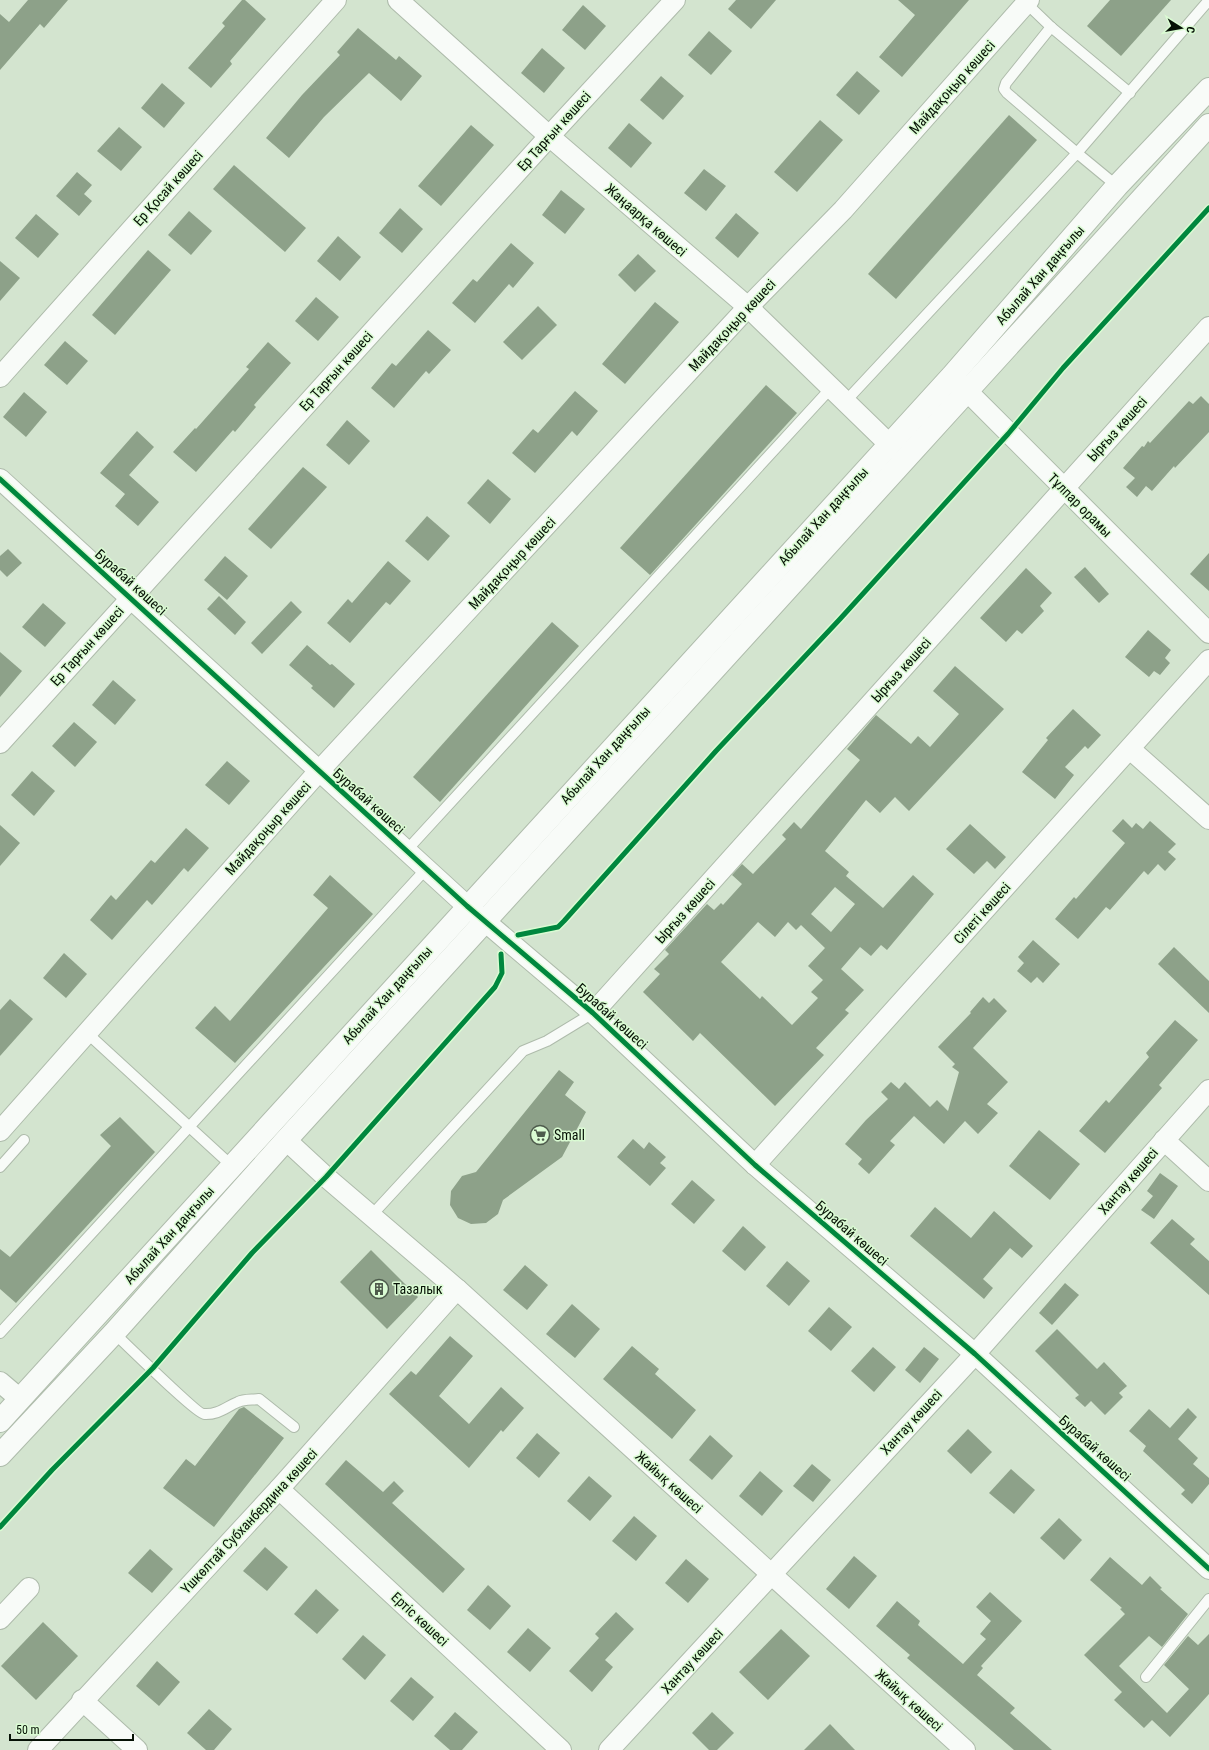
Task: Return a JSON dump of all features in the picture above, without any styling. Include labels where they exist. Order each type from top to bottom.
[{"type":"main road","name":"Абылай Хан даңғылы","points":[[0,1421],[467,906],[952,376],[1117,186],[1209,89]]},
{"type":"main road","name":"Абылай Хан даңғылы","points":[[0,1455],[114,1333],[286,1140],[967,393],[1209,125]]},
{"type":"street","name":"Ер Қосай көшесі","points":[[0,377],[336,0]]},
{"type":"street","name":"Жаңаарқа көшесі","points":[[398,0],[549,136],[748,307],[889,444]]},
{"type":"street","name":"Ер Тарғын көшесі","points":[[0,743],[549,136],[675,0]]},
{"type":"street","name":"Майдақоңыр көшесі","points":[[0,1131],[319,771],[748,307],[843,210],[1028,2]]},
{"type":"street","name":"Ырғыз көшесі","points":[[593,1013],[1209,327]]},
{"type":"street","name":"Тұлпар орамы","points":[[952,376],[967,393],[1209,633]]},
{"type":"street","name":"Бурабай көшесі","points":[[0,479],[484,922],[593,1013],[755,1165],[975,1354],[1209,1569]]},
{"type":"street","name":"Сілеті көшесі","points":[[755,1165],[1130,750],[1209,660]]},
{"type":"street","points":[[1130,750],[1209,819]]},
{"type":"street","name":"Хантау көшесі","points":[[609,1750],[975,1354],[1209,1090]]},
{"type":"street","name":"Жайық көшесі","points":[[286,1140],[326,1177],[457,1289],[965,1750]]},
{"type":"street","points":[[1164,1140],[1209,1181]]},
{"type":"street","name":"Үшкөлтай Субханбердина көшесі","points":[[38,1750],[82,1700],[280,1489],[457,1289]]},
{"type":"street","points":[[0,1382],[20,1399]]},
{"type":"street","name":"Ертіс көшесі","points":[[280,1489],[561,1750]]},
{"type":"street","points":[[0,1618],[29,1588]]},
{"type":"street","points":[[82,1700],[137,1750]]},
{"type":"lane","points":[[406,851],[838,395],[1077,153],[1209,0]]},
{"type":"lane","points":[[1028,2],[1052,27],[1130,93]]},
{"type":"lane","points":[[1052,27],[1006,82],[1004,89],[1117,186]]},
{"type":"lane","points":[[0,1332],[426,869]]},
{"type":"lane","points":[[371,1216],[523,1051],[547,1041],[593,1013]]},
{"type":"lane","points":[[87,1033],[232,1166]]},
{"type":"lane","points":[[0,1168],[24,1140]]},
{"type":"lane","points":[[114,1333],[153,1368],[189,1404],[202,1414],[215,1414],[239,1401],[259,1399],[294,1427]]},
{"type":"lane","points":[[1146,1677],[1209,1599]]},
{"type":"building","points":[[28,0],[68,0],[44,28],[40,24],[0,70],[0,14],[9,22]]},
{"type":"building","points":[[242,0],[245,0],[266,19],[230,61],[232,64],[211,88],[188,68],[225,26],[222,23]]},
{"type":"building","points":[[736,0],[776,0],[751,29],[728,9]]},
{"type":"building","points":[[898,0],[969,0],[902,77],[879,57],[915,15]]},
{"type":"building","points":[[1110,0],[1171,0],[1121,56],[1087,26]]},
{"type":"building","points":[[583,5],[606,26],[585,50],[562,30]]},
{"type":"building","points":[[358,28],[396,60],[399,56],[422,76],[401,101],[369,73],[324,117],[289,158],[266,138],[302,95],[340,55],[337,52]]},
{"type":"building","points":[[709,31],[732,51],[711,75],[688,55]]},
{"type":"building","points":[[542,48],[565,68],[544,93],[521,73]]},
{"type":"building","points":[[857,71],[880,91],[859,115],[836,95]]},
{"type":"building","points":[[661,76],[684,96],[663,120],[640,100]]},
{"type":"building","points":[[162,83],[185,103],[164,128],[141,108]]},
{"type":"building","points":[[1009,115],[1037,140],[896,299],[868,274]]},
{"type":"building","points":[[820,120],[843,140],[797,192],[774,172]]},
{"type":"building","points":[[629,123],[652,143],[631,168],[608,148]]},
{"type":"building","points":[[471,125],[494,145],[441,206],[418,186]]},
{"type":"building","points":[[119,127],[142,147],[121,171],[97,151]]},
{"type":"building","points":[[234,165],[306,228],[285,252],[213,189]]},
{"type":"building","points":[[704,169],[726,186],[706,211],[684,193]]},
{"type":"building","points":[[77,172],[92,185],[84,194],[92,201],[79,216],[56,196]]},
{"type":"building","points":[[561,190],[585,209],[565,234],[542,215]]},
{"type":"building","points":[[400,208],[423,229],[402,253],[379,233]]},
{"type":"building","points":[[189,211],[212,231],[191,255],[168,235]]},
{"type":"building","points":[[736,213],[759,233],[738,258],[715,238]]},
{"type":"building","points":[[36,214],[59,234],[38,258],[15,238]]},
{"type":"building","points":[[338,236],[361,257],[340,281],[317,261]]},
{"type":"building","points":[[511,243],[534,263],[513,288],[509,284],[475,323],[452,303],[473,279],[477,282]]},
{"type":"building","points":[[148,250],[171,270],[115,335],[92,315]]},
{"type":"building","points":[[638,254],[656,271],[635,292],[618,275]]},
{"type":"building","points":[[0,261],[20,278],[0,301]]},
{"type":"building","points":[[316,297],[339,317],[318,341],[295,321]]},
{"type":"building","points":[[655,302],[679,322],[625,384],[602,364]]},
{"type":"building","points":[[538,306],[557,325],[522,360],[503,342]]},
{"type":"building","points":[[428,330],[451,350],[429,374],[426,371],[394,408],[371,388],[392,363],[396,366]]},
{"type":"building","points":[[65,341],[88,361],[67,385],[44,365]]},
{"type":"building","points":[[268,342],[291,363],[254,405],[256,407],[235,432],[233,430],[196,472],[173,452],[195,428],[196,429],[249,369],[246,367]]},
{"type":"building","points":[[766,385],[797,413],[650,575],[620,548]]},
{"type":"building","points":[[575,391],[598,411],[577,436],[572,431],[535,473],[512,453],[533,429],[538,433]]},
{"type":"building","points":[[24,392],[47,412],[26,437],[3,417]]},
{"type":"building","points":[[1201,396],[1209,404],[1209,432],[1175,468],[1174,466],[1152,491],[1146,486],[1137,497],[1126,487],[1135,478],[1123,468],[1142,446],[1144,447],[1148,441],[1150,443],[1189,401],[1193,404]]},
{"type":"building","points":[[347,420],[370,441],[349,465],[326,445]]},
{"type":"building","points":[[137,431],[154,447],[129,475],[159,502],[138,526],[115,506],[125,494],[100,473]]},
{"type":"building","points":[[303,467],[327,487],[271,549],[248,529]]},
{"type":"building","points":[[488,479],[511,499],[490,524],[467,503]]},
{"type":"building","points":[[427,516],[450,536],[428,561],[405,541]]},
{"type":"building","points":[[8,549],[22,563],[7,577],[0,570],[0,556]]},
{"type":"building","points":[[1209,553],[1209,591],[1190,574]]},
{"type":"building","points":[[225,556],[248,576],[227,600],[204,580]]},
{"type":"building","points":[[388,561],[411,581],[390,605],[386,602],[350,643],[327,623],[348,599],[352,603]]},
{"type":"building","points":[[1085,567],[1109,594],[1099,603],[1074,577]]},
{"type":"building","points":[[1026,568],[1052,593],[1040,606],[1044,611],[1022,634],[1017,630],[1006,642],[980,618]]},
{"type":"building","points":[[219,596],[246,622],[235,635],[207,609]]},
{"type":"building","points":[[291,601],[302,612],[262,654],[251,643]]},
{"type":"building","points":[[43,603],[66,623],[45,647],[22,627]]},
{"type":"building","points":[[552,622],[579,646],[440,802],[413,777]]},
{"type":"building","points":[[1148,630],[1171,650],[1165,658],[1170,663],[1160,675],[1154,671],[1149,677],[1125,657]]},
{"type":"building","points":[[307,645],[355,684],[334,708],[311,688],[313,686],[289,665]]},
{"type":"building","points":[[0,652],[22,671],[0,697]]},
{"type":"building","points":[[955,666],[1004,709],[909,811],[895,797],[880,813],[866,800],[825,851],[849,872],[846,876],[883,908],[913,875],[934,894],[887,950],[881,945],[871,956],[860,947],[841,969],[864,990],[845,1010],[849,1013],[816,1048],[824,1055],[775,1106],[700,1033],[693,1041],[643,992],[660,974],[654,969],[669,954],[665,950],[707,904],[714,910],[721,903],[723,905],[742,884],[732,875],[742,864],[753,874],[786,839],[782,835],[794,822],[801,829],[860,760],[847,749],[876,715],[911,744],[918,736],[930,747],[959,714],[933,691]],"holes":[[[835,887],[855,904],[831,932],[811,914]],[[758,922],[775,937],[788,922],[796,930],[801,925],[825,948],[808,966],[823,980],[811,992],[818,998],[792,1025],[762,996],[760,999],[721,962]]]},
{"type":"building","points":[[113,680],[136,700],[115,725],[92,705]]},
{"type":"building","points":[[1073,709],[1101,735],[1088,749],[1085,746],[1065,767],[1074,775],[1055,799],[1022,772],[1048,740],[1046,738]]},
{"type":"building","points":[[74,722],[97,742],[75,767],[52,746]]},
{"type":"building","points":[[227,761],[250,781],[229,805],[205,785]]},
{"type":"building","points":[[32,771],[55,791],[34,816],[11,795]]},
{"type":"building","points":[[1123,819],[1132,828],[1136,823],[1143,829],[1150,821],[1176,844],[1168,852],[1176,859],[1165,871],[1158,864],[1148,875],[1144,871],[1110,910],[1106,907],[1078,939],[1055,919],[1074,897],[1076,899],[1125,843],[1112,831]]},
{"type":"building","points":[[970,824],[1006,857],[995,869],[987,861],[974,874],[946,849]]},
{"type":"building","points":[[0,825],[20,843],[0,866]]},
{"type":"building","points":[[186,828],[209,848],[188,872],[184,868],[152,905],[147,900],[112,940],[90,920],[111,895],[116,900],[151,860],[155,863]]},
{"type":"building","points":[[330,875],[373,914],[235,1063],[195,1028],[215,1006],[230,1021],[328,908],[313,895]]},
{"type":"building","points":[[1033,940],[1060,964],[1043,983],[1037,977],[1031,983],[1017,971],[1024,963],[1018,957]]},
{"type":"building","points":[[1174,947],[1209,981],[1209,1013],[1158,964]]},
{"type":"building","points":[[64,953],[87,974],[66,998],[43,978]]},
{"type":"building","points":[[983,997],[989,1003],[994,998],[1007,1011],[973,1048],[1008,1082],[987,1104],[998,1113],[978,1134],[965,1121],[944,1144],[914,1116],[890,1141],[895,1145],[869,1174],[858,1164],[862,1159],[845,1144],[866,1120],[888,1099],[881,1092],[891,1082],[899,1089],[905,1082],[930,1107],[937,1100],[948,1111],[959,1072],[952,1067],[955,1064],[938,1047],[971,1013],[970,1012]]},
{"type":"building","points":[[10,999],[33,1019],[0,1056],[0,1010]]},
{"type":"building","points":[[1175,1020],[1198,1040],[1159,1085],[1162,1088],[1105,1153],[1079,1131],[1106,1100],[1109,1103],[1149,1057],[1146,1053]]},
{"type":"building","name":"Small","points":[[559,1070],[574,1082],[565,1095],[586,1112],[562,1157],[503,1200],[498,1214],[486,1223],[471,1224],[458,1218],[450,1205],[451,1191],[462,1176],[476,1172]]},
{"type":"building","points":[[120,1117],[155,1152],[16,1303],[0,1289],[0,1249],[10,1257],[111,1146],[100,1135]]},
{"type":"building","points":[[1039,1130],[1080,1164],[1050,1200],[1009,1166]]},
{"type":"building","points":[[633,1139],[644,1149],[649,1142],[666,1157],[660,1163],[666,1168],[650,1186],[617,1157]]},
{"type":"building","points":[[1160,1173],[1178,1186],[1154,1219],[1141,1210],[1153,1196],[1147,1191]]},
{"type":"building","points":[[692,1180],[715,1200],[694,1224],[671,1204]]},
{"type":"building","points":[[935,1207],[971,1238],[994,1211],[1033,1246],[1022,1258],[1010,1248],[983,1279],[993,1288],[984,1299],[910,1236]]},
{"type":"building","points":[[1172,1219],[1195,1239],[1190,1244],[1209,1261],[1209,1295],[1150,1243]]},
{"type":"building","points":[[743,1226],[766,1247],[745,1271],[722,1251]]},
{"type":"building","name":"Тазалык","points":[[371,1250],[418,1297],[387,1329],[340,1282]]},
{"type":"building","points":[[787,1261],[810,1281],[789,1306],[766,1286]]},
{"type":"building","points":[[525,1265],[548,1285],[527,1310],[503,1290]]},
{"type":"building","points":[[1065,1283],[1079,1295],[1052,1325],[1039,1313]]},
{"type":"building","points":[[572,1304],[600,1329],[575,1358],[546,1334]]},
{"type":"building","points":[[829,1307],[852,1327],[831,1351],[808,1331]]},
{"type":"building","points":[[1057,1329],[1097,1369],[1104,1362],[1127,1386],[1119,1393],[1123,1397],[1105,1415],[1091,1401],[1085,1407],[1075,1398],[1079,1395],[1035,1351]]},
{"type":"building","points":[[450,1336],[473,1356],[439,1396],[469,1424],[501,1387],[524,1408],[503,1432],[501,1430],[469,1468],[389,1394],[411,1371],[416,1375]]},
{"type":"building","points":[[632,1346],[659,1369],[655,1374],[696,1410],[672,1439],[603,1379]]},
{"type":"building","points":[[873,1347],[896,1367],[874,1392],[851,1371]]},
{"type":"building","points":[[924,1347],[939,1359],[920,1383],[905,1370]]},
{"type":"building","points":[[244,1407],[284,1438],[214,1527],[163,1488],[186,1459],[195,1466],[239,1409]]},
{"type":"building","points":[[1188,1408],[1197,1417],[1178,1439],[1198,1458],[1193,1464],[1209,1478],[1209,1484],[1192,1504],[1181,1494],[1185,1490],[1143,1451],[1146,1446],[1129,1431],[1149,1409],[1170,1428]]},
{"type":"building","points":[[968,1429],[992,1452],[971,1474],[947,1451]]},
{"type":"building","points":[[537,1433],[560,1453],[539,1478],[516,1458]]},
{"type":"building","points":[[710,1435],[733,1456],[712,1480],[689,1460]]},
{"type":"building","points":[[346,1460],[383,1492],[394,1481],[404,1491],[392,1503],[465,1569],[443,1593],[325,1484]]},
{"type":"building","points":[[812,1464],[831,1480],[813,1502],[793,1486]]},
{"type":"building","points":[[1011,1469],[1035,1490],[1014,1514],[989,1493]]},
{"type":"building","points":[[760,1471],[783,1491],[762,1516],[739,1496]]},
{"type":"building","points":[[589,1476],[612,1496],[590,1521],[567,1501]]},
{"type":"building","points":[[634,1516],[657,1536],[636,1561],[612,1541]]},
{"type":"building","points":[[1059,1518],[1082,1540],[1064,1560],[1040,1538]]},
{"type":"building","points":[[265,1547],[288,1567],[267,1591],[243,1571]]},
{"type":"building","points":[[150,1549],[173,1569],[152,1593],[128,1573]]},
{"type":"building","points":[[854,1556],[877,1576],[849,1609],[826,1589]]},
{"type":"building","points":[[1110,1557],[1142,1585],[1150,1576],[1162,1588],[1160,1589],[1188,1614],[1162,1647],[1149,1636],[1119,1666],[1167,1713],[1189,1689],[1164,1665],[1188,1636],[1198,1645],[1209,1634],[1209,1694],[1170,1737],[1152,1720],[1144,1728],[1114,1700],[1122,1692],[1084,1655],[1125,1614],[1120,1609],[1122,1608],[1090,1580]]},
{"type":"building","points":[[686,1559],[709,1579],[688,1603],[665,1583]]},
{"type":"building","points":[[488,1585],[511,1606],[490,1630],[467,1610]]},
{"type":"building","points":[[316,1589],[339,1610],[317,1634],[294,1614]]},
{"type":"building","points":[[990,1592],[1022,1621],[981,1666],[983,1668],[977,1675],[1015,1708],[1010,1713],[1052,1750],[1014,1750],[907,1658],[910,1655],[876,1626],[897,1601],[920,1621],[918,1625],[963,1664],[986,1639],[980,1634],[991,1621],[976,1607]]},
{"type":"building","points":[[616,1612],[634,1629],[605,1660],[613,1667],[592,1692],[569,1671],[599,1638],[595,1634]]},
{"type":"building","points":[[43,1622],[78,1656],[36,1700],[1,1666]]},
{"type":"building","points":[[528,1628],[551,1648],[530,1672],[507,1652]]},
{"type":"building","points":[[781,1629],[810,1656],[768,1700],[739,1672]]},
{"type":"building","points":[[363,1635],[386,1655],[365,1680],[342,1659]]},
{"type":"building","points":[[157,1661],[180,1682],[159,1706],[136,1686]]},
{"type":"building","points":[[411,1677],[434,1697],[413,1721],[390,1701]]},
{"type":"building","points":[[209,1709],[232,1729],[214,1750],[206,1750],[187,1733]]},
{"type":"building","points":[[455,1712],[478,1732],[462,1750],[450,1750],[434,1736]]},
{"type":"building","points":[[712,1712],[734,1733],[717,1750],[709,1750],[692,1733]]},
{"type":"building","points":[[830,1724],[855,1750],[804,1750]]},
{"type":"cycle path","points":[[518,935],[558,927],[564,921],[716,751],[840,619],[1008,434],[1063,368],[1209,208]]},
{"type":"cycle path","points":[[0,479],[467,906],[593,1013],[755,1165],[975,1354],[1209,1569]]},
{"type":"cycle path","points":[[0,1527],[52,1470],[153,1368],[252,1253],[326,1177],[495,987],[502,973],[501,954]]},
{"type":"place","name":"Small","points":[[540,1135]]},
{"type":"place","name":"Тазалык","points":[[379,1289]]}]
